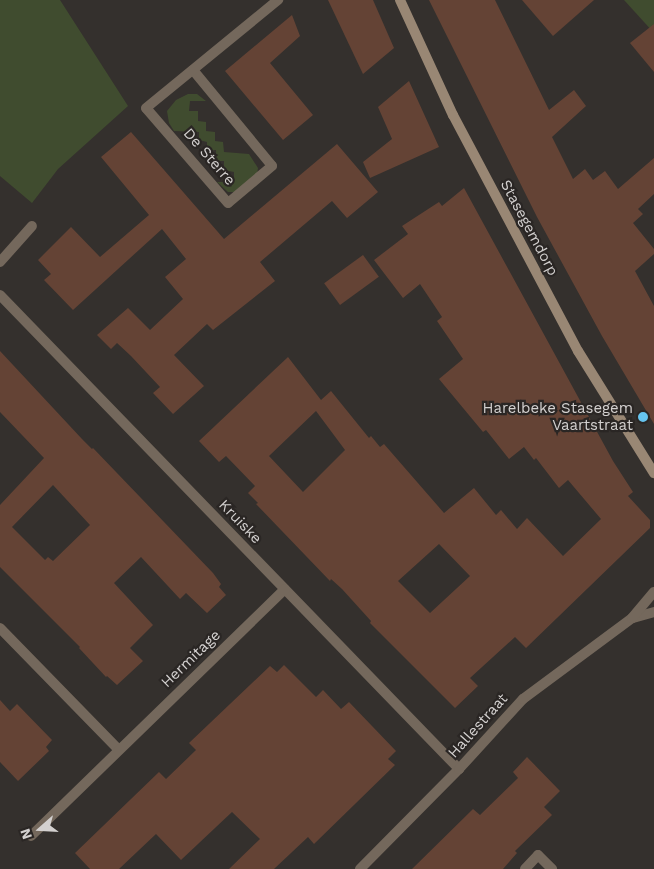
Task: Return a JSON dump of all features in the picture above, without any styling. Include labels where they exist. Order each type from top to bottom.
[{"type":"street","name":"De Sterre","points":[[193,70],[272,166],[228,203],[146,108],[278,0]]},
{"type":"street","name":"Stasegemdorp","points":[[400,0],[452,115],[578,351],[651,463],[654,473]]},
{"type":"street","points":[[0,262],[32,226]]},
{"type":"street","name":"Kruiske","points":[[0,295],[459,769]]},
{"type":"street","name":"Hermitage","points":[[31,836],[284,589]]},
{"type":"street","name":"Hallestraat","points":[[360,869],[459,769],[523,699],[632,618],[654,592]]},
{"type":"street","name":"Hallestraat","points":[[632,618],[654,612]]},
{"type":"street","points":[[0,628],[119,750]]},
{"type":"street","points":[[526,869],[538,855],[552,869]]},
{"type":"green space","points":[[0,0],[60,0],[128,106],[58,169],[32,203],[0,176]]},
{"type":"green space","points":[[624,0],[654,0],[654,33]]},
{"type":"green space","points":[[188,94],[197,94],[206,101],[190,101],[189,111],[198,111],[198,121],[206,122],[206,131],[215,132],[215,141],[223,142],[224,152],[249,154],[258,168],[257,175],[236,192],[228,192],[217,182],[234,182],[234,172],[224,170],[224,161],[216,161],[216,150],[207,151],[207,142],[199,140],[199,132],[174,131],[169,123],[167,111],[176,100]]},
{"type":"building","points":[[328,0],[373,0],[394,48],[363,74]]},
{"type":"building","points":[[429,0],[495,0],[549,110],[574,90],[586,106],[552,137],[573,179],[585,169],[593,180],[605,171],[618,189],[654,158],[654,194],[638,209],[643,214],[633,223],[654,249],[654,254],[635,271],[654,306],[654,424],[602,336],[537,217]]},
{"type":"building","points":[[522,0],[594,0],[553,36]]},
{"type":"building","points":[[292,15],[300,36],[270,63],[313,115],[283,140],[225,71]]},
{"type":"building","points":[[654,24],[654,72],[630,43]]},
{"type":"building","points":[[409,81],[439,147],[370,178],[363,162],[392,139],[378,107]]},
{"type":"building","points":[[131,132],[224,239],[337,144],[378,192],[347,218],[332,201],[260,262],[275,281],[213,330],[207,324],[174,355],[204,386],[173,414],[153,393],[160,387],[131,356],[117,343],[111,349],[97,335],[128,308],[150,330],[183,299],[165,277],[186,259],[162,229],[73,310],[44,280],[51,274],[38,260],[71,227],[100,257],[149,215],[101,157]]},
{"type":"building","points":[[464,188],[613,461],[633,492],[628,496],[650,520],[650,528],[526,648],[515,637],[470,678],[478,686],[455,708],[370,623],[371,621],[342,589],[331,579],[330,581],[256,504],[258,503],[248,493],[255,486],[226,456],[219,462],[199,441],[288,357],[321,400],[331,391],[369,438],[371,436],[380,447],[384,444],[444,513],[474,488],[496,515],[501,510],[517,529],[527,518],[563,556],[601,519],[568,480],[559,488],[536,458],[534,460],[524,447],[509,459],[486,430],[483,432],[439,379],[463,359],[437,321],[442,317],[420,284],[403,298],[374,260],[408,234],[402,226],[439,202],[442,206]],"holes":[[[316,411],[345,450],[303,492],[269,456]],[[439,544],[470,576],[430,613],[398,581]]]},
{"type":"building","points":[[363,255],[379,277],[340,305],[324,283]]},
{"type":"building","points":[[0,351],[82,439],[93,448],[213,573],[221,584],[219,587],[226,595],[207,613],[186,593],[180,599],[141,557],[114,583],[153,625],[130,648],[143,661],[117,685],[106,677],[80,647],[0,567],[0,505],[44,458],[0,412]],"holes":[[[53,485],[90,525],[53,561],[48,557],[45,560],[12,527]]]},
{"type":"building","points":[[284,665],[316,697],[323,690],[341,709],[349,702],[396,751],[388,759],[395,765],[314,844],[308,837],[274,869],[229,869],[260,839],[232,812],[181,860],[156,834],[119,869],[90,869],[75,853],[159,772],[166,779],[196,750],[189,743],[270,666],[277,672]]},
{"type":"building","points":[[0,700],[10,711],[17,704],[52,740],[46,747],[49,751],[18,781],[0,762]]},
{"type":"building","points":[[527,757],[560,791],[544,807],[552,815],[515,851],[517,853],[503,869],[412,869],[473,809],[480,815],[518,778],[513,772]]},
{"type":"place","name":"Harelbeke Stasegem Vaartstraat","points":[[643,417]]}]
